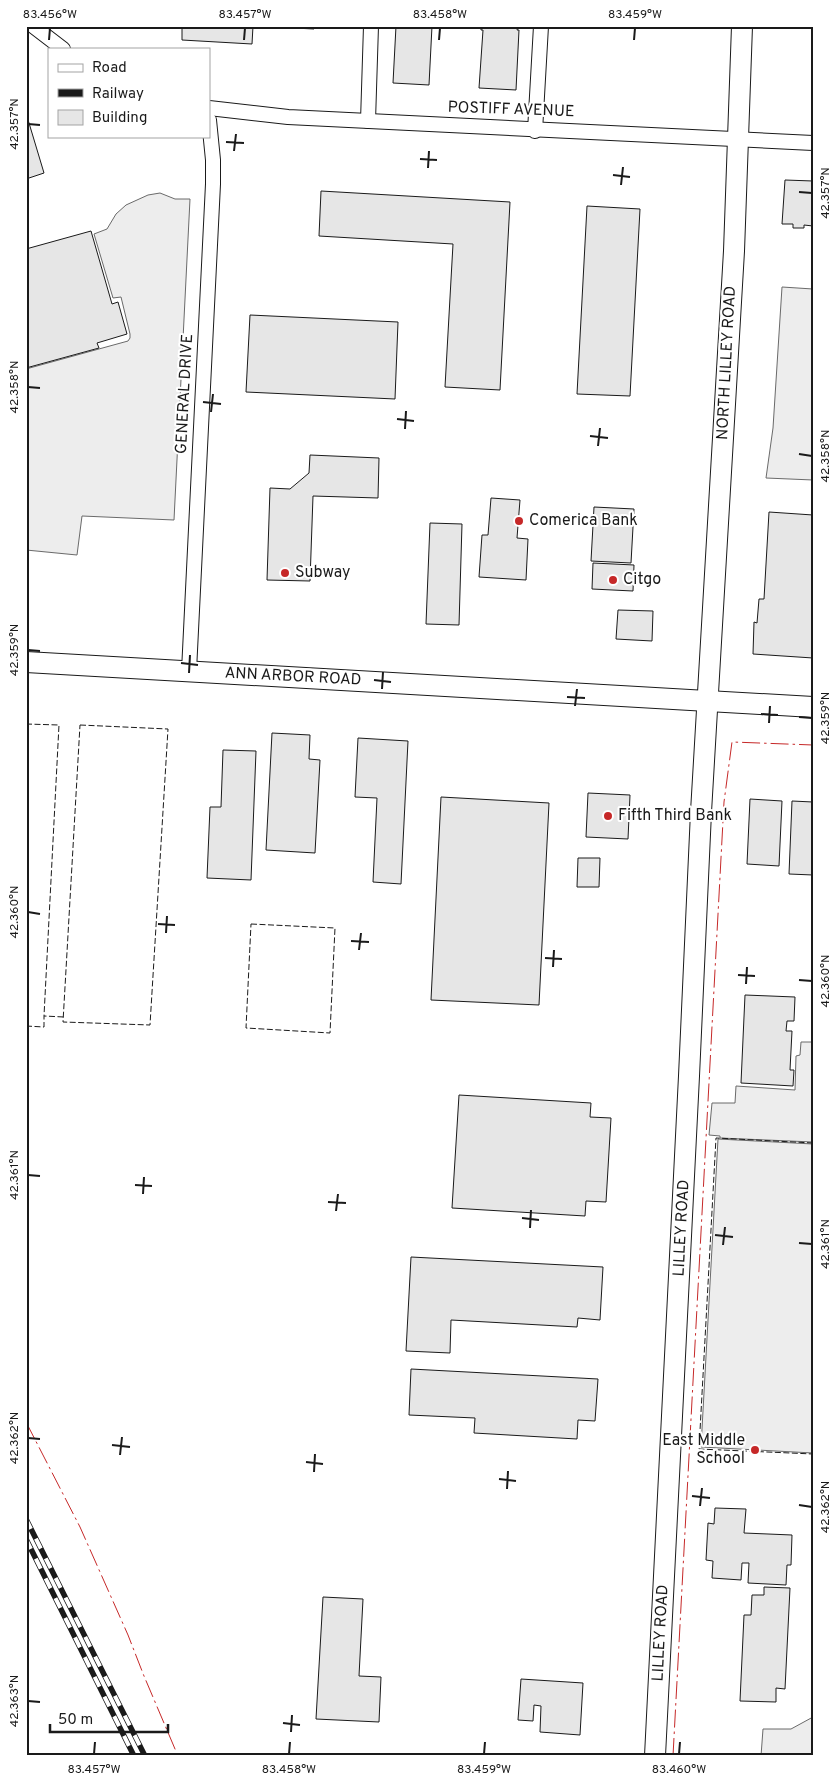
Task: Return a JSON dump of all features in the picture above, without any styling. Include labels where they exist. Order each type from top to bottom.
[{"type":"street","points":[[33,26],[62,48]]},
{"type":"street","points":[[368,121],[371,26]]},
{"type":"street","points":[[535,130],[540,26]]},
{"type":"street","name":"NORTH LILLEY ROAD","points":[[709,700],[734,251],[742,26]]},
{"type":"street","name":"POSTIFF AVENUE","points":[[210,108],[288,117],[813,143]]},
{"type":"street","name":"GENERAL DRIVE","points":[[188,671],[213,184],[210,130]]},
{"type":"street","name":"ANN ARBOR ROAD","points":[[26,662],[813,706]]},
{"type":"street","name":"LILLEY ROAD","points":[[655,1756],[689,1092],[701,812],[709,700]]},
{"type":"shaded area","points":[[160,193],[175,199],[190,199],[174,520],[82,516],[77,555],[26,550],[26,369],[128,341],[130,334],[121,297],[113,298],[94,234],[107,229],[116,214],[126,205],[148,195]]},
{"type":"shaded area","points":[[782,287],[813,289],[813,480],[766,478],[773,428]]},
{"type":"shaded area","points":[[801,1042],[813,1042],[813,1142],[720,1138],[720,1136],[709,1135],[712,1103],[735,1103],[736,1086],[795,1090],[796,1056],[800,1055]]},
{"type":"shaded area","points":[[718,1139],[813,1144],[813,1453],[701,1447]]},
{"type":"shaded area","points":[[813,1717],[813,1756],[761,1756],[763,1729],[791,1729]]},
{"type":"building","points":[[182,26],[253,26],[252,44],[182,40]]},
{"type":"building","points":[[254,26],[314,26],[314,29]]},
{"type":"building","points":[[396,26],[432,26],[429,85],[393,83]]},
{"type":"building","points":[[481,26],[518,26],[516,90],[479,88],[483,30],[481,30]]},
{"type":"building","points":[[26,113],[44,173],[26,179]]},
{"type":"building","points":[[785,180],[813,181],[813,226],[804,225],[804,228],[793,228],[793,224],[782,224]]},
{"type":"building","points":[[321,191],[510,202],[500,390],[445,387],[453,244],[319,236]]},
{"type":"building","points":[[587,206],[640,209],[630,396],[577,394]]},
{"type":"building","points":[[91,231],[112,304],[118,302],[127,334],[97,343],[99,348],[26,368],[26,249]]},
{"type":"building","points":[[250,315],[398,322],[395,399],[246,392]]},
{"type":"building","points":[[310,455],[379,458],[378,498],[313,496],[310,581],[267,580],[270,488],[290,489],[309,473]]},
{"type":"building","points":[[491,498],[520,500],[517,538],[528,539],[526,580],[479,577],[482,535],[488,535]]},
{"type":"building","points":[[594,507],[634,509],[631,563],[591,561]]},
{"type":"building","points":[[769,512],[813,515],[813,658],[753,654],[754,622],[757,623],[759,599],[764,599]]},
{"type":"building","points":[[430,523],[462,524],[459,625],[426,624]]},
{"type":"building","points":[[593,563],[634,565],[633,591],[592,589]]},
{"type":"building","points":[[618,610],[653,611],[652,641],[616,639]]},
{"type":"building","points":[[272,733],[310,735],[309,759],[320,760],[315,853],[266,850]]},
{"type":"building","points":[[358,738],[408,741],[401,884],[373,882],[377,798],[355,797]]},
{"type":"building","points":[[223,750],[256,751],[251,880],[207,878],[210,807],[221,807]]},
{"type":"building","name":"Fifth Third Bank","points":[[588,793],[630,795],[628,839],[586,837]]},
{"type":"building","points":[[441,797],[549,803],[539,1005],[431,1000]]},
{"type":"building","points":[[750,799],[782,801],[779,866],[747,864]]},
{"type":"building","points":[[792,801],[813,802],[813,875],[789,874]]},
{"type":"building","points":[[578,858],[600,858],[599,887],[577,887]]},
{"type":"building","points":[[745,995],[795,997],[794,1021],[787,1021],[786,1031],[792,1031],[790,1070],[794,1070],[793,1086],[741,1083]]},
{"type":"building","points":[[459,1095],[591,1103],[590,1117],[611,1118],[606,1202],[586,1201],[585,1216],[452,1208]]},
{"type":"building","points":[[411,1257],[603,1267],[600,1320],[578,1318],[577,1327],[451,1320],[450,1353],[406,1351]]},
{"type":"building","points":[[411,1369],[598,1379],[595,1421],[578,1420],[577,1439],[474,1433],[475,1418],[409,1415]]},
{"type":"building","points":[[715,1508],[746,1509],[744,1533],[792,1535],[791,1565],[787,1565],[786,1585],[748,1583],[749,1563],[742,1563],[741,1580],[712,1578],[713,1561],[706,1560],[708,1523],[714,1524]]},
{"type":"building","points":[[764,1587],[790,1588],[785,1689],[776,1688],[776,1702],[740,1701],[744,1615],[751,1615],[752,1595],[764,1595]]},
{"type":"building","points":[[323,1597],[363,1599],[359,1676],[381,1677],[379,1722],[316,1719]]},
{"type":"building","points":[[521,1679],[583,1683],[580,1735],[540,1732],[541,1706],[534,1705],[533,1721],[518,1720]]},
{"type":"railway","points":[[26,1519],[145,1756]]},
{"type":"railway","points":[[26,1539],[134,1756]]},
{"type":"fence","points":[[26,724],[59,725],[44,1016]]},
{"type":"fence","points":[[80,725],[168,729],[150,1025],[63,1022],[80,725]]},
{"type":"fence","points":[[251,924],[335,928],[330,1033],[246,1028],[251,924]]},
{"type":"fence","points":[[26,1026],[44,1027],[44,1016],[64,1017]]},
{"type":"fence","points":[[813,1143],[716,1138],[699,1449],[813,1454]]},
{"type":"power","points":[[673,1756],[724,802],[732,742],[813,745]]},
{"type":"power","points":[[26,1422],[80,1527],[128,1635],[178,1756]]},
{"type":"place","name":"Comerica Bank","points":[[519,521]]},
{"type":"place","name":"Subway","points":[[285,573]]},
{"type":"place","name":"Citgo","points":[[613,580]]},
{"type":"place","name":"Fifth Third Bank","points":[[608,816]]},
{"type":"place","name":"East Middle School","points":[[755,1450]]}]
